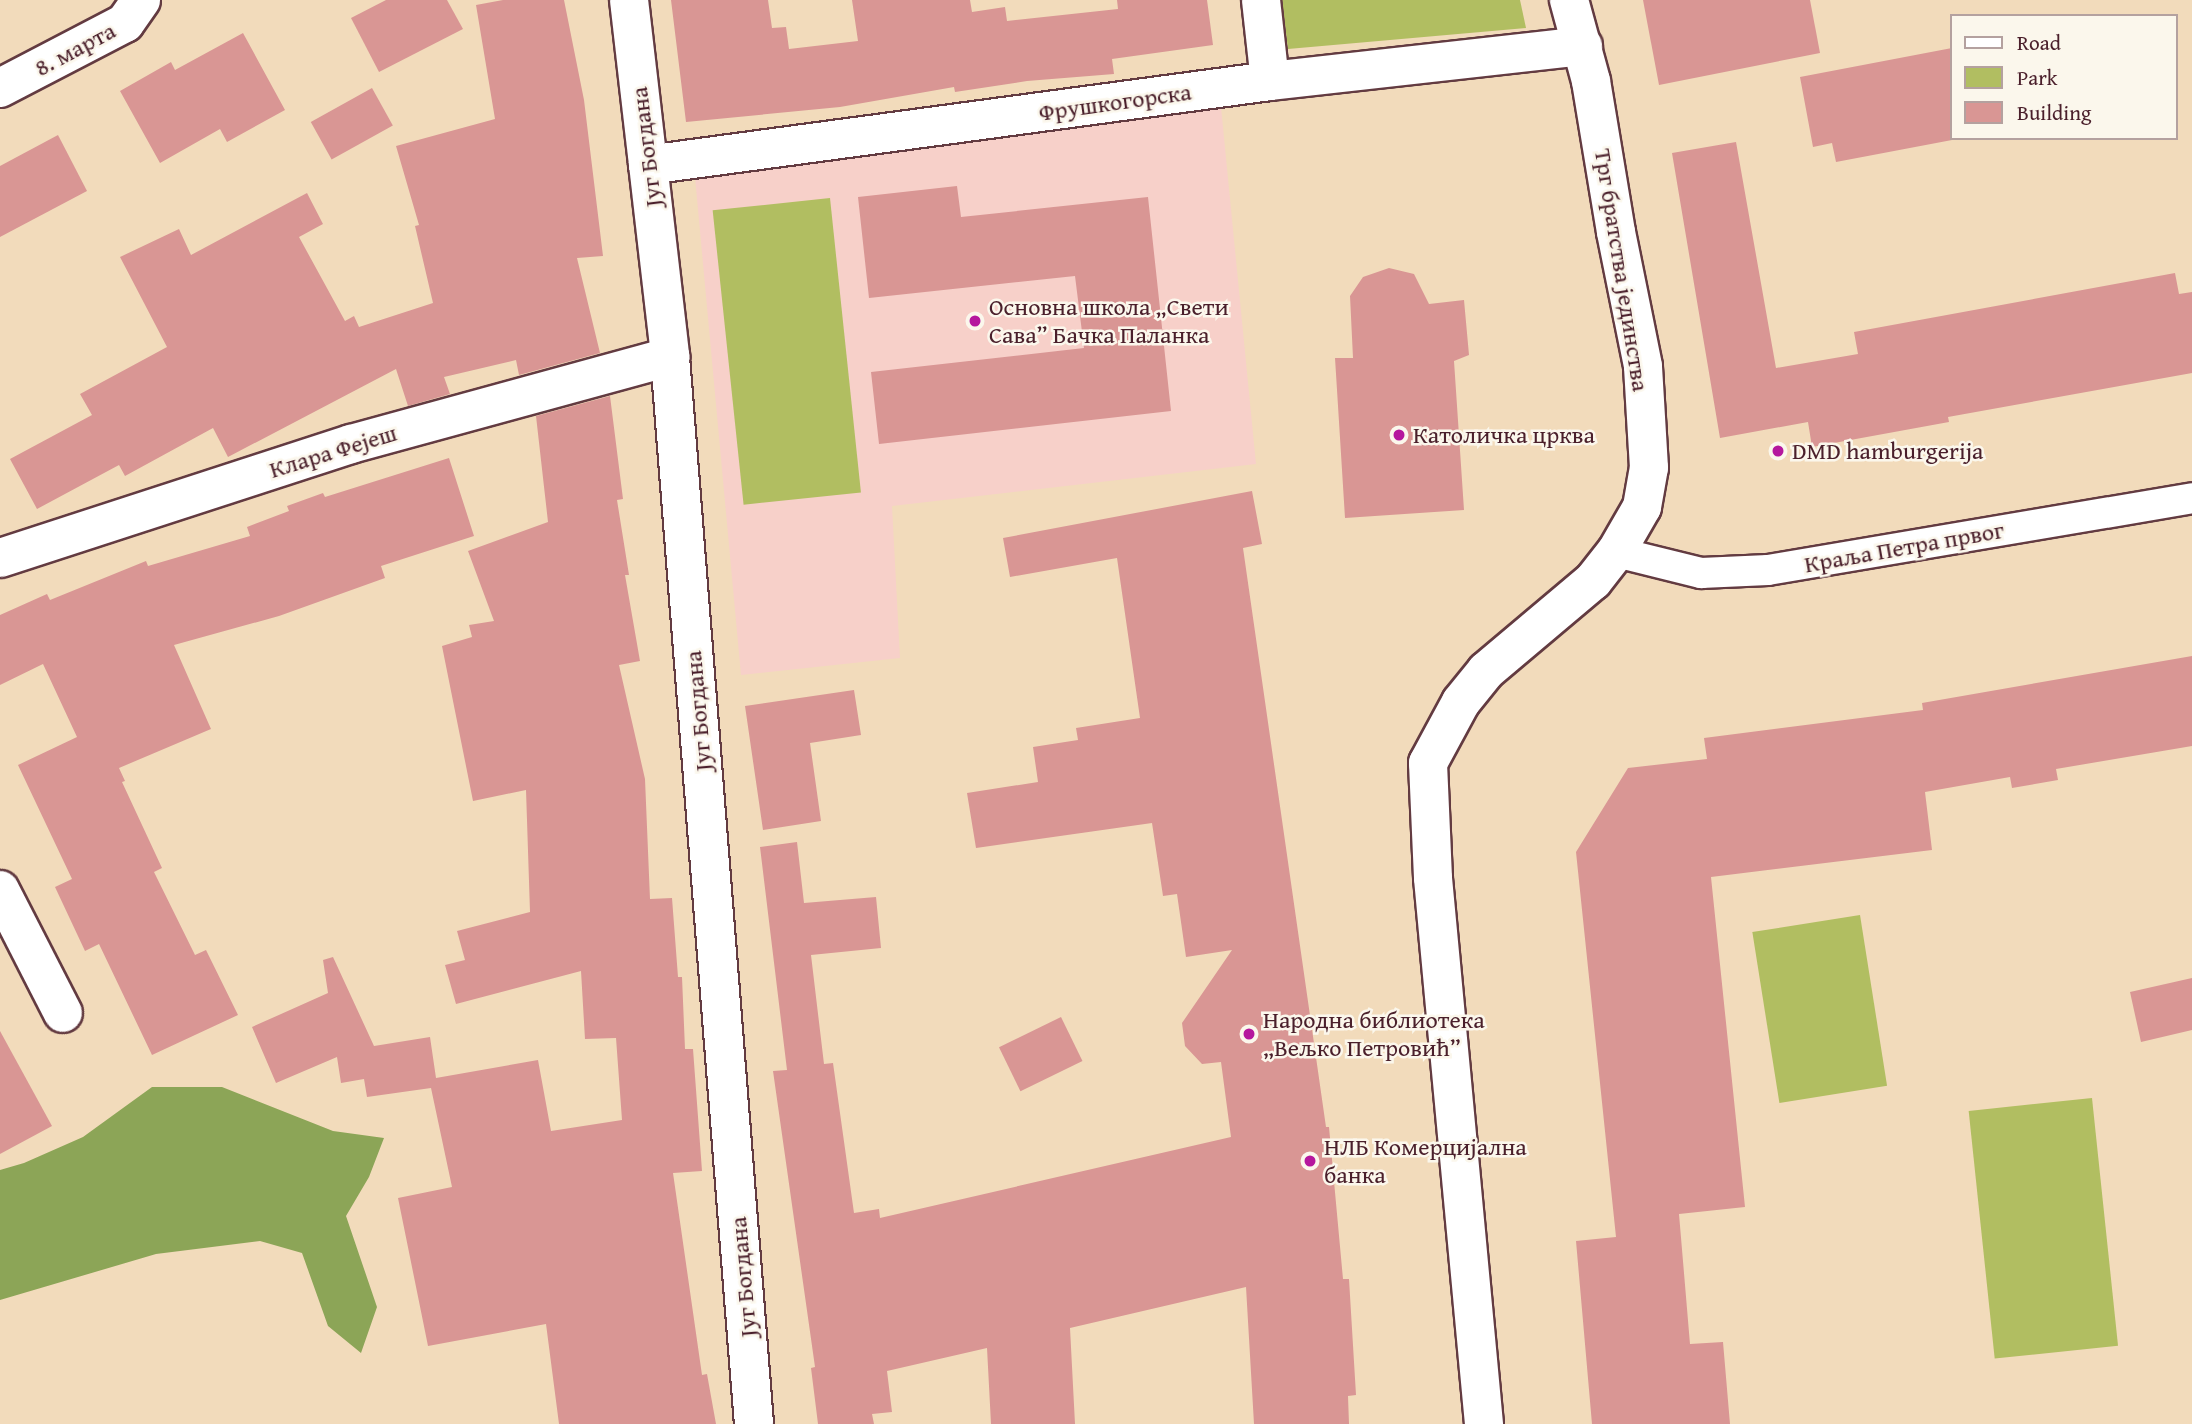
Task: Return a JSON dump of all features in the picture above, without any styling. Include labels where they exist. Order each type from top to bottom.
[{"type":"street","name":"8. марта","points":[[0,88],[125,23],[141,0]]},
{"type":"street","name":"Југ Богдана","points":[[629,0],[670,357],[754,1424]]},
{"type":"street","points":[[1261,0],[1270,81]]},
{"type":"street","name":"Трг братства јединства","points":[[1484,1424],[1433,878],[1428,763],[1461,702],[1486,671],[1593,581],[1616,552],[1642,507],[1649,468],[1643,366],[1583,46],[1569,0]]},
{"type":"street","name":"Фрушкогорска","points":[[648,165],[1270,81],[1583,46]]},
{"type":"street","name":"Клара Фејеш","points":[[0,558],[351,444],[670,357]]},
{"type":"street","name":"Краља Петра првог","points":[[1616,552],[1701,573],[1768,570],[2192,498]]},
{"type":"street","points":[[0,890],[63,1013]]},
{"type":"shaded area","name":"Основна школа „Свети Сава” Бачка Паланка","points":[[1221,107],[1256,464],[892,506],[900,658],[741,675],[695,177]]},
{"type":"green space","points":[[1282,0],[1520,0],[1526,28],[1288,49]]},
{"type":"green space","points":[[830,198],[861,492],[744,505],[713,210]]},
{"type":"green space","points":[[1860,915],[1887,1086],[1779,1103],[1752,932]]},
{"type":"green space","points":[[152,1087],[222,1087],[333,1131],[384,1138],[369,1177],[346,1216],[377,1307],[361,1353],[328,1326],[302,1253],[260,1241],[156,1254],[0,1300],[0,1170],[24,1163],[83,1137]]},
{"type":"green space","points":[[2092,1098],[2118,1346],[1995,1359],[1969,1111]]},
{"type":"building","points":[[386,0],[447,0],[463,29],[379,72],[351,18]]},
{"type":"building","points":[[503,0],[564,0],[584,100],[603,256],[577,258],[600,353],[519,375],[516,360],[444,377],[450,394],[408,406],[396,369],[228,457],[213,428],[125,476],[119,465],[37,509],[10,459],[92,415],[80,394],[167,347],[120,257],[179,229],[191,255],[307,193],[323,224],[299,237],[345,321],[354,316],[359,327],[433,303],[415,226],[419,225],[396,146],[495,119],[476,5]]},
{"type":"building","points":[[671,0],[768,0],[772,28],[786,27],[789,49],[858,41],[852,0],[970,0],[972,12],[1005,7],[1007,21],[1118,9],[1117,0],[1207,0],[1213,45],[1112,59],[1114,74],[1027,81],[955,92],[954,87],[840,107],[686,122]]},
{"type":"building","points":[[1643,0],[1810,0],[1820,53],[1659,85]]},
{"type":"building","points":[[243,33],[285,110],[227,142],[220,129],[160,163],[120,91],[171,62],[175,70]]},
{"type":"building","points":[[1951,48],[1952,140],[1836,162],[1832,143],[1813,147],[1800,77]]},
{"type":"building","points":[[372,88],[393,126],[332,160],[311,122]]},
{"type":"building","points":[[58,135],[87,191],[0,237],[0,166]]},
{"type":"building","points":[[1736,142],[1776,368],[1858,354],[1854,332],[2175,273],[2179,294],[2192,292],[2192,373],[1948,417],[1949,422],[1812,447],[1808,422],[1720,438],[1672,153]]},
{"type":"building","points":[[957,186],[961,217],[1148,197],[1171,411],[879,444],[871,372],[1084,348],[1075,276],[869,298],[858,197]]},
{"type":"building","name":"Католичка црква","points":[[1389,268],[1414,274],[1429,304],[1464,300],[1469,355],[1454,361],[1464,510],[1345,518],[1335,358],[1353,358],[1350,296],[1363,277]]},
{"type":"building","points":[[610,396],[623,499],[617,500],[629,575],[625,575],[640,661],[619,665],[645,779],[650,899],[672,898],[678,977],[682,977],[685,1049],[693,1049],[702,1171],[673,1173],[702,1375],[707,1374],[716,1424],[559,1424],[546,1324],[428,1346],[398,1198],[452,1187],[431,1088],[367,1097],[364,1079],[341,1083],[337,1057],[276,1083],[252,1027],[328,993],[323,960],[333,957],[374,1046],[430,1037],[436,1078],[538,1060],[551,1131],[622,1120],[616,1038],[585,1039],[581,971],[456,1004],[445,965],[465,960],[457,931],[530,912],[526,790],[473,801],[442,646],[472,637],[469,625],[494,621],[468,551],[548,522],[536,416]]},
{"type":"building","points":[[449,458],[474,536],[381,566],[385,578],[279,616],[174,645],[211,729],[119,768],[125,781],[122,782],[162,868],[154,872],[195,955],[206,950],[238,1015],[152,1055],[99,944],[85,951],[55,887],[72,879],[18,765],[77,737],[43,664],[0,685],[0,615],[47,594],[50,600],[146,561],[148,566],[250,536],[247,527],[289,511],[287,506],[323,493],[325,497]]},
{"type":"building","points":[[1252,491],[1262,544],[1243,548],[1326,1127],[1329,1127],[1343,1279],[1349,1279],[1356,1395],[1348,1396],[1349,1424],[1254,1424],[1246,1287],[1070,1328],[1075,1424],[991,1424],[987,1348],[887,1371],[892,1412],[872,1414],[874,1424],[818,1424],[811,1368],[815,1367],[773,1071],[787,1070],[760,847],[797,842],[804,903],[876,897],[881,948],[811,955],[824,1064],[833,1063],[854,1213],[879,1209],[880,1218],[1231,1137],[1221,1062],[1202,1064],[1185,1046],[1182,1023],[1232,950],[1186,957],[1177,894],[1163,896],[1152,823],[976,848],[967,793],[1038,782],[1033,747],[1078,740],[1076,728],[1140,718],[1117,558],[1010,577],[1003,538]]},
{"type":"building","points":[[2192,656],[2192,746],[2056,769],[2058,780],[2012,788],[2010,777],[1925,792],[1932,850],[1711,877],[1745,1207],[1679,1214],[1690,1344],[1723,1342],[1730,1424],[1592,1424],[1576,1241],[1616,1237],[1576,852],[1628,768],[1707,759],[1704,738],[1923,710],[1922,703]]},
{"type":"building","points":[[854,690],[861,735],[810,743],[821,821],[763,830],[745,706]]},
{"type":"building","points":[[2192,978],[2192,1030],[2141,1042],[2130,992]]},
{"type":"building","points":[[1061,1017],[1082,1061],[1020,1091],[999,1047]]},
{"type":"building","points":[[0,1031],[52,1126],[0,1154]]},
{"type":"place","name":"Основна школа „Свети Сава” Бачка Паланка","points":[[975,321]]},
{"type":"place","name":"Католичка црква","points":[[1399,435]]},
{"type":"place","name":"DMD hamburgerija","points":[[1778,451]]},
{"type":"place","name":"Народна библиотека „Вељко Петровић”","points":[[1249,1034]]},
{"type":"place","name":"НЛБ Комерцијална банка","points":[[1310,1161]]}]
